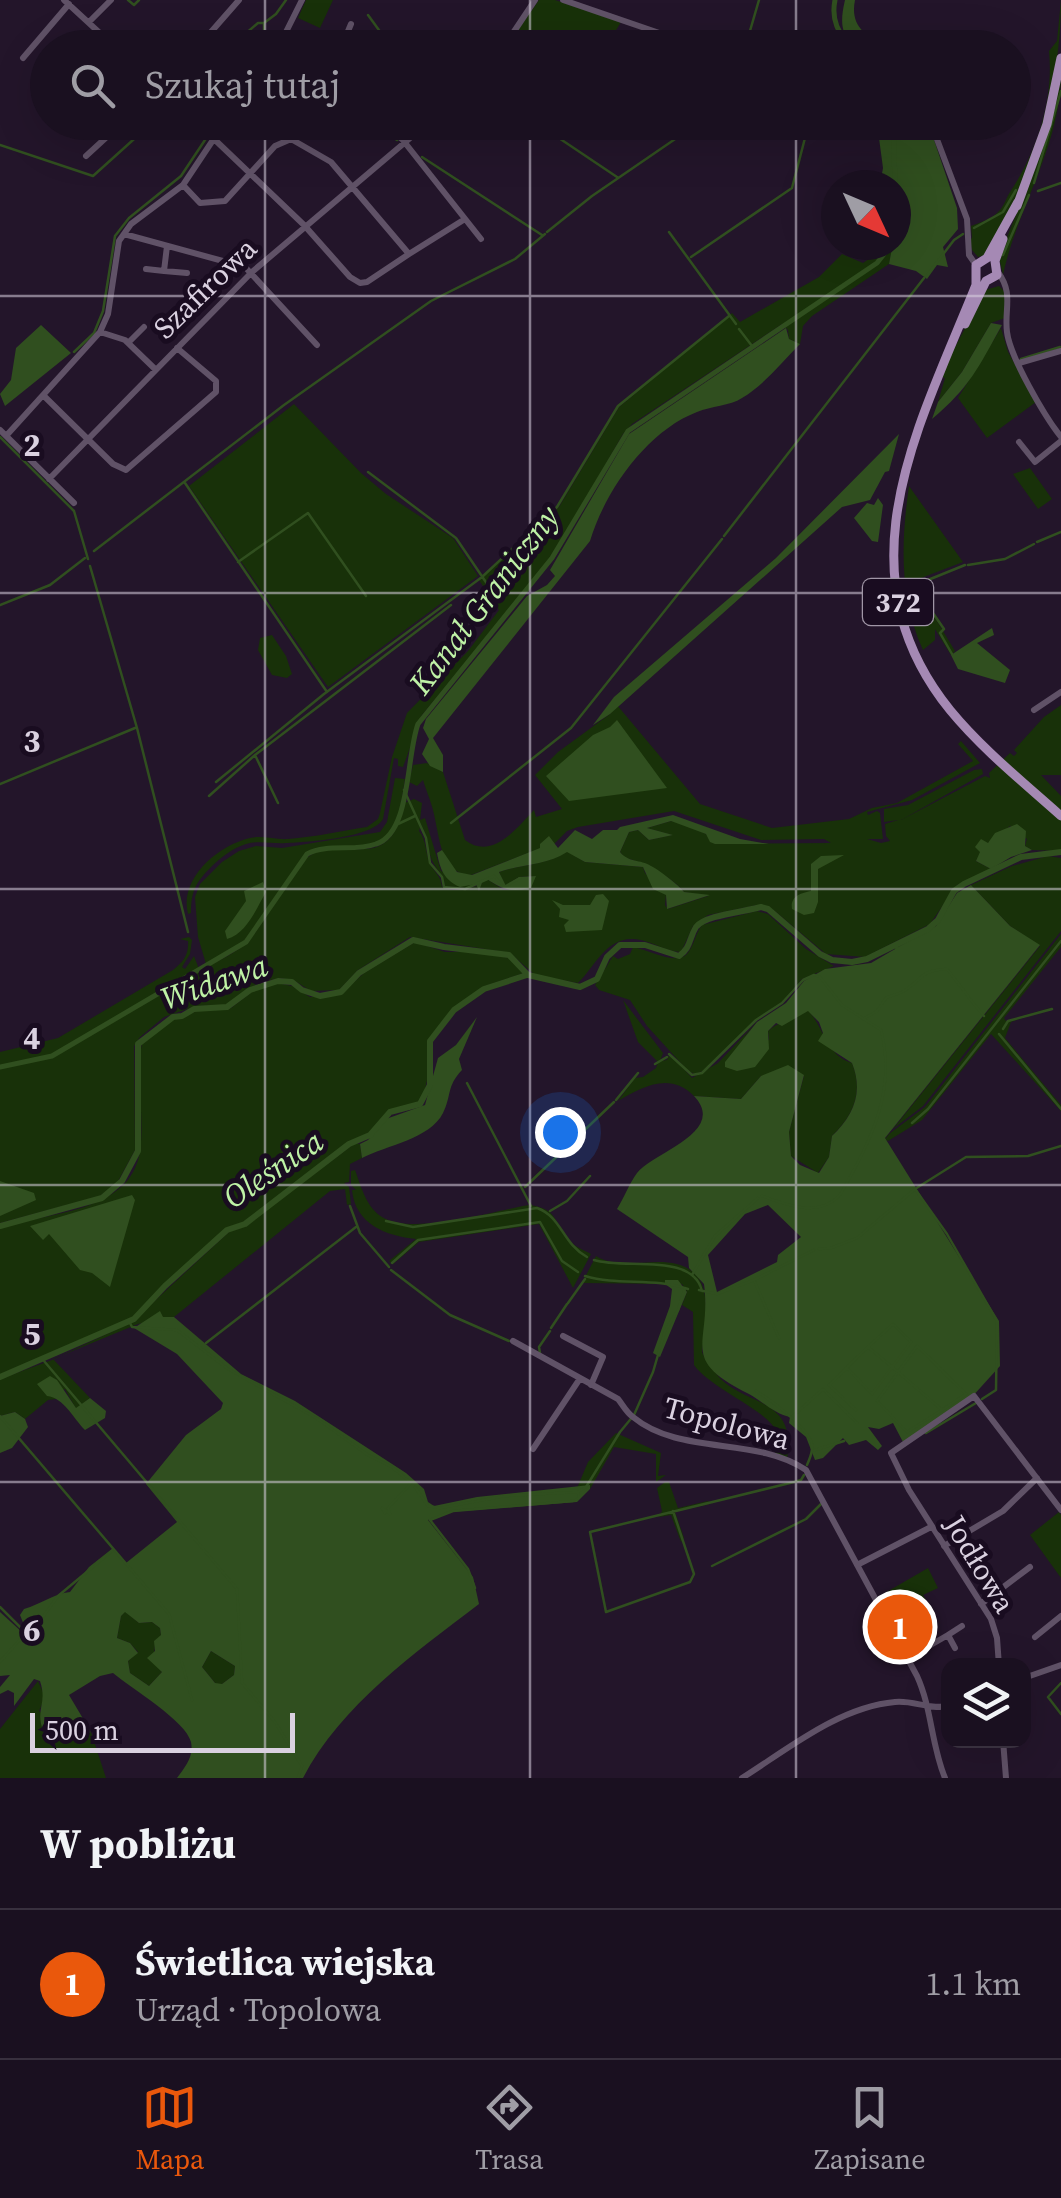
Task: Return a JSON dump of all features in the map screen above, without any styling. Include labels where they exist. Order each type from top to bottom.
[{"type":"main road","name":"372","points":[[1061,58],[1047,124],[1018,202],[924,410],[901,482],[894,535],[894,574],[908,634],[928,678],[958,720],[1061,816]]},
{"type":"street","points":[[90,21],[111,0]]},
{"type":"street","points":[[213,30],[239,0]]},
{"type":"street","points":[[287,30],[302,0]]},
{"type":"street","points":[[515,30],[535,0]]},
{"type":"street","points":[[563,0],[650,30]]},
{"type":"street","points":[[44,30],[66,2],[98,30]]},
{"type":"street","points":[[348,30],[351,24]]},
{"type":"street","points":[[22,58],[30,48]]},
{"type":"street","points":[[86,156],[103,140]]},
{"type":"street","points":[[74,504],[3,433],[100,332],[112,294],[119,241],[138,218],[182,185],[212,140]]},
{"type":"street","points":[[215,140],[360,283],[465,219]]},
{"type":"street","points":[[182,185],[200,203],[225,201],[279,142],[288,140]]},
{"type":"street","points":[[294,140],[331,162],[410,254]]},
{"type":"street","points":[[402,140],[481,239]]},
{"type":"street","name":"Szafirowa","points":[[49,479],[252,272],[406,140]]},
{"type":"street","points":[[936,140],[966,219],[969,250],[1008,289],[1007,334],[1043,412],[1061,439],[1035,462],[1020,442]]},
{"type":"street","points":[[124,234],[252,272],[318,345]]},
{"type":"street","points":[[164,271],[167,246]]},
{"type":"street","points":[[146,269],[187,274]]},
{"type":"street","points":[[128,344],[144,327]]},
{"type":"street","points":[[100,332],[128,344],[155,369]]},
{"type":"street","points":[[43,395],[118,468],[126,470],[216,392],[216,381],[177,348]]},
{"type":"street","points":[[1019,364],[1061,350]]},
{"type":"street","points":[[1034,710],[1061,692]]},
{"type":"street","points":[[564,1336],[603,1357],[591,1385]]},
{"type":"street","name":"Topolowa","points":[[512,1341],[620,1401],[633,1418],[668,1434],[801,1466],[818,1489],[908,1658],[930,1707],[932,1733],[945,1778]]},
{"type":"street","points":[[534,1449],[579,1380]]},
{"type":"street","name":"Jodłowa","points":[[998,1658],[995,1629],[909,1490],[892,1452],[974,1396],[1037,1478]]},
{"type":"street","points":[[944,1546],[1004,1511],[1037,1478],[1061,1510]]},
{"type":"street","points":[[857,1565],[931,1527]]},
{"type":"street","points":[[981,1604],[1030,1567]]},
{"type":"street","points":[[1036,1637],[1061,1616]]},
{"type":"street","points":[[908,1658],[962,1626]]},
{"type":"street","points":[[948,1636],[955,1648]]},
{"type":"street","points":[[1031,1676],[1061,1665]]},
{"type":"street","points":[[742,1778],[853,1713],[898,1701],[941,1706]]},
{"type":"street","points":[[1004,1748],[1006,1778]]},
{"type":"shaded area","points":[[306,0],[333,0],[320,28],[298,18]]},
{"type":"shaded area","points":[[539,0],[555,0],[621,22],[616,30],[518,30]]},
{"type":"shaded area","points":[[845,0],[855,0],[855,16],[862,30],[844,30]]},
{"type":"shaded area","points":[[1061,0],[1056,67],[1041,133],[1002,226],[985,255],[978,257],[969,239],[971,226],[1002,208],[1042,125],[1049,88],[1049,51],[1057,41]]},
{"type":"shaded area","points":[[1061,73],[1054,126],[1003,275],[999,257],[1024,195]]},
{"type":"shaded area","points":[[879,140],[934,140],[957,208],[958,229],[943,247],[948,267],[937,265],[927,279],[916,271],[889,264],[890,260],[911,260],[911,170],[883,170]]},
{"type":"shaded area","points":[[836,260],[890,260],[812,316],[803,326],[800,344],[789,339],[782,324],[632,424],[623,434],[551,559],[422,715],[403,767],[394,758],[383,819],[377,825],[339,838],[256,842],[237,848],[199,881],[188,914],[189,889],[195,877],[213,857],[237,842],[255,837],[288,839],[318,835],[367,827],[378,819],[392,757],[407,713],[468,651],[499,610],[479,580],[559,507],[619,407],[732,313],[740,322],[819,277]]},
{"type":"shaded area","points":[[999,286],[1006,293],[1005,318],[991,323],[962,372],[938,402],[945,378],[940,376],[985,290]]},
{"type":"shaded area","points":[[991,323],[1002,325],[979,365],[965,387],[932,419],[938,402],[962,372]]},
{"type":"shaded area","points":[[41,325],[71,353],[5,406],[0,394],[11,380],[16,348]]},
{"type":"shaded area","points":[[786,328],[789,339],[800,344],[758,387],[737,401],[679,421],[661,433],[630,465],[606,502],[590,541],[433,738],[443,755],[443,772],[430,766],[422,754],[429,739],[423,728],[426,719],[527,596],[555,576],[550,570],[629,434]]},
{"type":"shaded area","points":[[1001,328],[1008,352],[1036,402],[987,438],[958,398]]},
{"type":"shaded area","points":[[294,404],[361,473],[453,538],[478,576],[328,687],[189,486]]},
{"type":"shaded area","points":[[899,434],[889,471],[870,500],[842,507],[593,725],[614,697],[776,558]]},
{"type":"shaded area","points":[[1030,468],[1052,499],[1038,509],[1013,474]]},
{"type":"shaded area","points":[[909,486],[963,562],[915,581],[910,592],[925,612],[919,601],[923,598],[955,651],[951,655],[935,629],[935,640],[923,650],[910,610],[904,569]]},
{"type":"shaded area","points":[[878,498],[883,505],[878,542],[872,541],[854,518],[867,503],[874,505]]},
{"type":"shaded area","points":[[992,628],[994,635],[977,643],[1010,670],[1005,683],[958,669],[951,655]]},
{"type":"shaded area","points":[[272,635],[286,656],[292,674],[287,678],[272,675],[258,650],[260,638]]},
{"type":"shaded area","points":[[617,705],[700,804],[772,828],[849,819],[872,808],[897,803],[973,761],[958,744],[961,741],[980,763],[912,800],[867,812],[880,813],[883,839],[867,839],[881,843],[890,841],[885,824],[898,820],[884,822],[884,809],[908,805],[982,769],[983,774],[901,820],[985,776],[990,778],[989,773],[1010,753],[1014,756],[1014,750],[1044,717],[1061,705],[1061,775],[1041,775],[1061,796],[1061,851],[1032,850],[1025,846],[1027,839],[1010,826],[988,843],[976,861],[991,869],[957,885],[930,924],[865,957],[826,954],[776,912],[757,905],[708,915],[693,926],[681,952],[641,940],[619,941],[604,952],[578,983],[535,975],[510,953],[410,937],[358,970],[339,990],[311,991],[281,978],[259,982],[226,1005],[196,1006],[164,1017],[140,1037],[134,1046],[135,1150],[117,1183],[100,1196],[0,1223],[0,1068],[23,1063],[0,1066],[0,1052],[58,1038],[173,970],[187,950],[188,941],[180,939],[192,940],[182,967],[185,969],[194,956],[199,969],[181,982],[202,970],[204,979],[204,968],[250,939],[291,875],[308,857],[321,850],[376,847],[388,840],[397,826],[404,803],[414,799],[422,803],[420,820],[425,818],[441,871],[476,884],[465,888],[445,886],[421,825],[419,831],[428,860],[442,887],[455,890],[477,886],[479,891],[483,879],[504,890],[530,888],[535,876],[519,877],[505,886],[499,872],[543,862],[567,851],[585,862],[643,867],[666,895],[668,909],[708,896],[684,892],[658,871],[625,858],[620,852],[629,832],[638,830],[649,840],[672,835],[647,828],[671,821],[706,834],[715,844],[831,843],[824,839],[761,840],[674,811],[578,827],[567,831],[553,845],[551,839],[541,848],[471,875],[448,863],[423,780],[417,786],[409,782],[413,765],[427,763],[443,772],[465,840],[485,847],[503,840],[534,810],[536,817],[562,809],[535,775]]},
{"type":"shaded area","points":[[617,720],[667,788],[569,801],[546,776],[593,735]]},
{"type":"shaded area","points":[[395,778],[405,779],[399,816],[387,838],[368,845],[309,851],[246,941],[206,964],[198,937],[195,897],[200,884],[222,862],[256,846],[282,848],[380,832],[387,822]]},
{"type":"shaded area","points":[[673,815],[740,839],[769,844],[715,844],[706,834],[671,821],[647,828],[673,835],[649,840],[638,830],[629,832],[620,852],[623,855],[654,868],[684,892],[710,895],[667,909],[666,895],[653,889],[643,867],[585,862],[567,852],[499,872],[506,886],[519,877],[536,876],[531,888],[507,889],[487,879],[479,891],[476,884],[460,887],[450,881],[441,869],[437,853],[442,850],[457,872],[472,875],[540,848],[549,836],[558,848],[575,830],[592,839],[603,830]]},
{"type":"shaded area","points":[[1017,824],[1026,831],[1025,846],[1032,850],[991,869],[976,861],[980,852],[975,847],[981,839],[988,843],[995,833]]},
{"type":"shaded area","points":[[844,855],[818,869],[814,913],[804,915],[792,909],[794,898],[811,891],[811,864],[821,856]]},
{"type":"shaded area","points":[[1048,856],[1061,858],[1061,931],[923,1106],[893,1129],[1040,946],[1010,926],[971,885],[1012,866]]},
{"type":"shaded area","points":[[263,882],[266,892],[250,920],[227,939],[225,931],[246,901],[244,891]]},
{"type":"shaded area","points":[[971,885],[1010,926],[1040,945],[885,1138],[999,1321],[1000,1366],[971,1398],[903,1442],[893,1423],[879,1429],[868,1427],[882,1446],[878,1450],[866,1440],[849,1445],[843,1438],[823,1458],[815,1460],[806,1437],[789,1423],[790,1417],[727,1381],[705,1360],[704,1284],[689,1268],[688,1257],[617,1209],[637,1173],[695,1131],[702,1120],[702,1109],[694,1096],[741,1099],[761,1076],[788,1065],[804,1075],[789,1132],[791,1156],[800,1165],[819,1173],[829,1157],[832,1136],[851,1112],[857,1084],[852,1063],[818,1041],[823,1033],[819,1022],[808,1011],[782,1026],[776,1023],[768,1031],[769,1049],[755,1067],[737,1071],[725,1067],[725,1062],[757,1022],[786,1003],[804,981],[825,969],[871,963],[895,949],[896,944],[898,947],[936,926],[957,893]],"holes":[[[768,1205],[801,1237],[778,1255],[777,1262],[717,1292],[708,1255],[745,1214]]]},
{"type":"shaded area","points":[[603,894],[609,901],[602,930],[566,932],[564,925],[569,920],[559,917],[560,909],[552,900],[563,905],[590,905],[596,895]]},
{"type":"shaded area","points":[[757,911],[768,914],[806,949],[834,966],[802,979],[782,1002],[756,1019],[703,1071],[688,1071],[647,1026],[630,1000],[599,990],[595,985],[613,956],[618,959],[630,954],[633,947],[669,958],[682,957],[702,925]]},
{"type":"shaded area","points":[[1061,934],[1061,947],[1004,1018],[1006,1021],[1053,1007],[1011,1022],[1005,1038],[1061,1105],[1061,1111],[991,1034],[922,1120],[888,1141],[885,1139],[925,1107]]},
{"type":"shaded area","points":[[415,942],[445,952],[510,958],[524,973],[485,986],[458,1004],[429,1038],[430,1066],[423,1099],[412,1107],[387,1113],[372,1131],[348,1143],[246,1222],[214,1239],[122,1325],[0,1376],[0,1228],[104,1199],[133,1172],[141,1138],[142,1043],[167,1022],[200,1010],[231,1008],[253,991],[277,983],[292,986],[310,997],[340,995],[364,973]]},
{"type":"shaded area","points":[[623,1000],[663,1053],[660,1061],[673,1057],[692,1078],[718,1063],[757,1022],[746,1035],[737,1071],[748,1067],[769,1039],[768,1031],[808,1010],[831,1048],[852,1063],[857,1084],[851,1112],[832,1136],[829,1157],[818,1173],[791,1156],[789,1132],[804,1076],[761,1076],[741,1099],[694,1096],[685,1088],[666,1083],[646,1087],[618,1101],[635,1078],[656,1068],[658,1062],[638,1042]]},
{"type":"shaded area","points":[[477,1017],[459,1059],[462,1070],[437,1122],[418,1135],[362,1158],[360,1144],[386,1119],[425,1105],[438,1058],[456,1045]]},
{"type":"shaded area","points":[[355,1143],[360,1144],[362,1158],[350,1164],[349,1182],[344,1183],[349,1187],[351,1204],[347,1205],[345,1189],[330,1191],[174,1317],[138,1324],[61,1356],[132,1322],[230,1231],[249,1223]]},
{"type":"shaded area","points":[[355,1170],[372,1208],[396,1222],[433,1223],[529,1205],[551,1213],[572,1243],[591,1254],[573,1288],[539,1224],[419,1242],[393,1264],[389,1261],[416,1239],[383,1231],[366,1220],[354,1202],[352,1190],[356,1190],[351,1185],[351,1171]]},
{"type":"shaded area","points":[[0,1181],[34,1193],[36,1200],[0,1216]]},
{"type":"shaded area","points":[[132,1195],[135,1200],[110,1287],[92,1273],[80,1270],[49,1234],[43,1240],[30,1226]]},
{"type":"shaded area","points":[[596,1256],[619,1263],[670,1263],[693,1272],[702,1285],[706,1302],[703,1354],[726,1383],[776,1412],[788,1438],[787,1459],[775,1456],[777,1435],[772,1424],[694,1365],[693,1312],[682,1305],[687,1292],[682,1284],[666,1280],[665,1284],[582,1283]]},
{"type":"shaded area","points":[[665,1280],[678,1280],[687,1292],[660,1357],[653,1353],[672,1289]]},
{"type":"shaded area","points":[[160,1311],[163,1317],[174,1317],[241,1374],[295,1401],[406,1473],[424,1489],[428,1502],[434,1506],[477,1497],[590,1485],[590,1489],[577,1502],[450,1512],[428,1520],[473,1577],[479,1604],[381,1682],[338,1727],[303,1778],[177,1778],[191,1752],[187,1734],[169,1715],[113,1673],[100,1676],[69,1695],[91,1732],[75,1740],[44,1733],[40,1681],[34,1679],[14,1706],[14,1693],[8,1690],[0,1694],[0,1687],[10,1675],[0,1676],[0,1612],[23,1633],[20,1615],[24,1609],[70,1592],[89,1567],[113,1548],[126,1563],[177,1522],[146,1484],[186,1435],[221,1409],[223,1403],[177,1354],[134,1328]],"holes":[[[125,1612],[139,1623],[152,1622],[160,1628],[161,1635],[154,1641],[155,1651],[147,1658],[162,1672],[149,1686],[130,1673],[128,1661],[138,1653],[130,1643],[117,1638]],[[211,1651],[235,1666],[234,1675],[222,1684],[215,1683],[202,1667]]]},
{"type":"shaded area","points":[[53,1359],[90,1398],[76,1409],[65,1389],[25,1419],[15,1412],[0,1416],[0,1379]]},
{"type":"shaded area","points":[[50,1376],[76,1408],[90,1398],[106,1411],[105,1418],[85,1430],[63,1404],[47,1396],[37,1384]]},
{"type":"shaded area","points":[[15,1412],[28,1427],[12,1448],[0,1453],[0,1416]]},
{"type":"shaded area","points":[[616,1433],[661,1453],[658,1476],[666,1475],[656,1482],[656,1454],[614,1447],[590,1489],[577,1488],[588,1462]]},
{"type":"shaded area","points":[[669,1482],[678,1508],[708,1501],[710,1504],[675,1512],[684,1538],[681,1542],[671,1515],[659,1517],[662,1511],[657,1488]]},
{"type":"shaded area","points":[[1059,1512],[1061,1515],[1061,1578],[1030,1535]]},
{"type":"shaded area","points":[[928,1568],[938,1588],[923,1595],[934,1614],[899,1634],[878,1597]]},
{"type":"shaded area","points":[[125,1611],[139,1623],[152,1622],[160,1628],[153,1661],[162,1672],[149,1686],[130,1673],[128,1661],[138,1652],[130,1643],[117,1638]]},
{"type":"shaded area","points":[[211,1651],[235,1666],[234,1675],[222,1684],[216,1684],[202,1667]]},
{"type":"shaded area","points":[[38,1681],[45,1697],[39,1711],[75,1740],[91,1732],[106,1778],[0,1778],[0,1729]]},
{"type":"waterway","points":[[128,0],[134,5],[139,0]]},
{"type":"waterway","points":[[264,30],[264,23],[286,0]]},
{"type":"waterway","points":[[750,30],[759,0]]},
{"type":"waterway","name":"Kanał Graniczny","points":[[835,0],[839,30]]},
{"type":"waterway","points":[[368,15],[379,30]]},
{"type":"waterway","points":[[250,30],[263,23]]},
{"type":"waterway","points":[[1034,183],[1061,91]]},
{"type":"waterway","points":[[0,145],[93,176],[133,140]]},
{"type":"waterway","points":[[74,352],[94,333],[103,311],[115,236],[129,218],[181,176],[205,140]]},
{"type":"waterway","points":[[562,140],[617,177]]},
{"type":"waterway","points":[[547,232],[674,140]]},
{"type":"waterway","points":[[691,257],[792,188],[804,140]]},
{"type":"waterway","name":"Kanał Graniczny","points":[[894,140],[895,170]]},
{"type":"waterway","points":[[422,157],[542,235]]},
{"type":"waterway","points":[[1038,191],[1061,183]]},
{"type":"waterway","points":[[974,228],[1003,212],[1016,190]]},
{"type":"waterway","points":[[1003,255],[1029,195]]},
{"type":"waterway","points":[[669,232],[736,324]]},
{"type":"waterway","points":[[94,551],[284,405],[431,301],[515,259],[545,234]]},
{"type":"waterway","points":[[928,274],[963,234]]},
{"type":"waterway","name":"Kanał Graniczny","points":[[0,1067],[52,1056],[246,942],[307,854],[368,846],[387,837],[402,810],[418,724],[552,558],[628,431],[879,260]]},
{"type":"waterway","points":[[724,536],[924,278]]},
{"type":"waterway","points":[[216,782],[324,694],[482,577],[557,507],[618,406],[729,316]]},
{"type":"waterway","points":[[739,329],[752,346]]},
{"type":"waterway","points":[[1021,359],[1060,347]]},
{"type":"waterway","points":[[0,437],[74,511],[88,559]]},
{"type":"waterway","points":[[368,472],[456,538],[498,600]]},
{"type":"waterway","points":[[185,483],[327,692]]},
{"type":"waterway","points":[[238,562],[308,513],[366,596]]},
{"type":"waterway","points":[[1037,542],[1061,532]]},
{"type":"waterway","points":[[451,823],[571,728],[722,539]]},
{"type":"waterway","points":[[968,565],[1005,559],[1034,544]]},
{"type":"waterway","points":[[0,605],[50,585],[85,558]]},
{"type":"waterway","points":[[952,654],[940,633],[944,629],[917,590],[923,582],[965,565]]},
{"type":"waterway","points":[[90,566],[137,728],[188,932]]},
{"type":"waterway","points":[[209,796],[255,755],[451,605]]},
{"type":"waterway","points":[[0,784],[135,728]]},
{"type":"waterway","points":[[255,755],[278,803]]},
{"type":"waterway","points":[[404,790],[426,838],[430,863],[442,877],[444,887],[465,889],[494,876],[504,887],[520,878]]},
{"type":"waterway","points":[[398,824],[415,816]]},
{"type":"waterway","name":"Widawa","points":[[0,1226],[102,1198],[122,1181],[138,1151],[138,1044],[173,1017],[194,1009],[227,1007],[250,990],[278,981],[292,982],[320,996],[341,992],[359,973],[413,940],[509,955],[528,975],[580,987],[597,979],[607,957],[620,945],[645,945],[679,956],[701,923],[761,907],[820,954],[852,962],[867,959],[928,929],[938,920],[954,891],[964,884],[1021,857],[1061,852]]},
{"type":"waterway","points":[[912,1123],[928,1109],[1061,941]]},
{"type":"waterway","points":[[863,1019],[877,1011],[886,998],[938,970],[947,969],[968,996]]},
{"type":"waterway","name":"Oleśnica","points":[[0,1377],[134,1319],[227,1230],[245,1224],[349,1144],[370,1135],[390,1112],[420,1104],[430,1085],[430,1041],[454,1010],[484,989],[527,975]]},
{"type":"waterway","points":[[669,1054],[692,1075],[702,1073],[756,1020],[814,975],[820,977],[842,1005],[881,1030],[886,1074],[878,1116],[840,1195],[812,1208],[762,1196]]},
{"type":"waterway","points":[[969,998],[984,1016]]},
{"type":"waterway","points":[[1003,1029],[1008,1021],[1052,1009]]},
{"type":"waterway","points":[[999,1034],[1061,1109]]},
{"type":"waterway","points":[[655,1064],[667,1057]]},
{"type":"waterway","points":[[616,1100],[638,1073]]},
{"type":"waterway","points":[[467,1083],[531,1206]]},
{"type":"waterway","points":[[525,1187],[614,1102]]},
{"type":"waterway","points":[[819,1249],[857,1238],[915,1189],[966,1157],[1028,1156],[1061,1146]]},
{"type":"waterway","points":[[550,1211],[567,1201],[590,1176]]},
{"type":"waterway","points":[[915,1189],[947,1234],[997,1321],[996,1390],[982,1399]]},
{"type":"waterway","points":[[692,1275],[715,1236],[758,1198]]},
{"type":"waterway","points":[[350,1206],[360,1233],[389,1267]]},
{"type":"waterway","points":[[386,1221],[413,1227],[537,1208],[552,1217],[572,1245],[587,1257]]},
{"type":"waterway","points":[[392,1263],[418,1240],[540,1222],[562,1261],[578,1272]]},
{"type":"waterway","points":[[206,1343],[356,1227]]},
{"type":"waterway","points":[[779,1338],[754,1280],[814,1250]]},
{"type":"waterway","points":[[594,1260],[686,1271],[702,1291]]},
{"type":"waterway","points":[[391,1270],[450,1315],[509,1341]]},
{"type":"waterway","points":[[585,1276],[688,1289]]},
{"type":"waterway","points":[[568,1303],[585,1279]]},
{"type":"waterway","points":[[699,1290],[717,1294],[754,1280]]},
{"type":"waterway","points":[[415,1487],[428,1506],[440,1508],[505,1496],[578,1492],[586,1487],[634,1415],[685,1288]]},
{"type":"waterway","points":[[551,1328],[567,1304]]},
{"type":"waterway","points":[[129,1321],[132,1327],[177,1330],[228,1369],[316,1418],[392,1467],[411,1483],[406,1489]]},
{"type":"waterway","points":[[847,1368],[872,1394],[911,1342],[893,1324],[868,1347],[898,1372],[942,1410],[966,1394],[917,1346],[877,1401],[907,1432],[942,1410]]},
{"type":"waterway","points":[[540,1353],[539,1347],[550,1331]]},
{"type":"waterway","points":[[856,1410],[829,1385],[867,1348]]},
{"type":"waterway","points":[[44,1361],[237,1589],[242,1683],[275,1722],[302,1766],[298,1778]]},
{"type":"waterway","points":[[793,1416],[823,1389],[857,1423]]},
{"type":"waterway","points":[[756,1391],[807,1435],[812,1447],[807,1465]]},
{"type":"waterway","points":[[926,1433],[976,1403]]},
{"type":"waterway","points":[[0,1416],[169,1614],[192,1700]]},
{"type":"waterway","points":[[812,1451],[844,1441]]},
{"type":"waterway","points":[[673,1511],[694,1574],[690,1582],[606,1612],[590,1532],[794,1482],[804,1475]]},
{"type":"waterway","points":[[385,1513],[382,1508],[390,1514],[388,1508],[404,1491]]},
{"type":"waterway","points":[[475,1588],[468,1569],[430,1520],[453,1511],[573,1501],[579,1498],[578,1492]]},
{"type":"waterway","points":[[712,1566],[806,1519],[822,1503]]},
{"type":"waterway","points":[[26,1633],[58,1596],[112,1551]]},
{"type":"waterway","points":[[0,1607],[22,1629]]},
{"type":"waterway","points":[[0,1662],[24,1635]]},
{"type":"waterway","points":[[1061,1683],[1048,1697],[1061,1714]]},
{"type":"place","name":"Świetlica wiejska","points":[[900,1627]]}]
